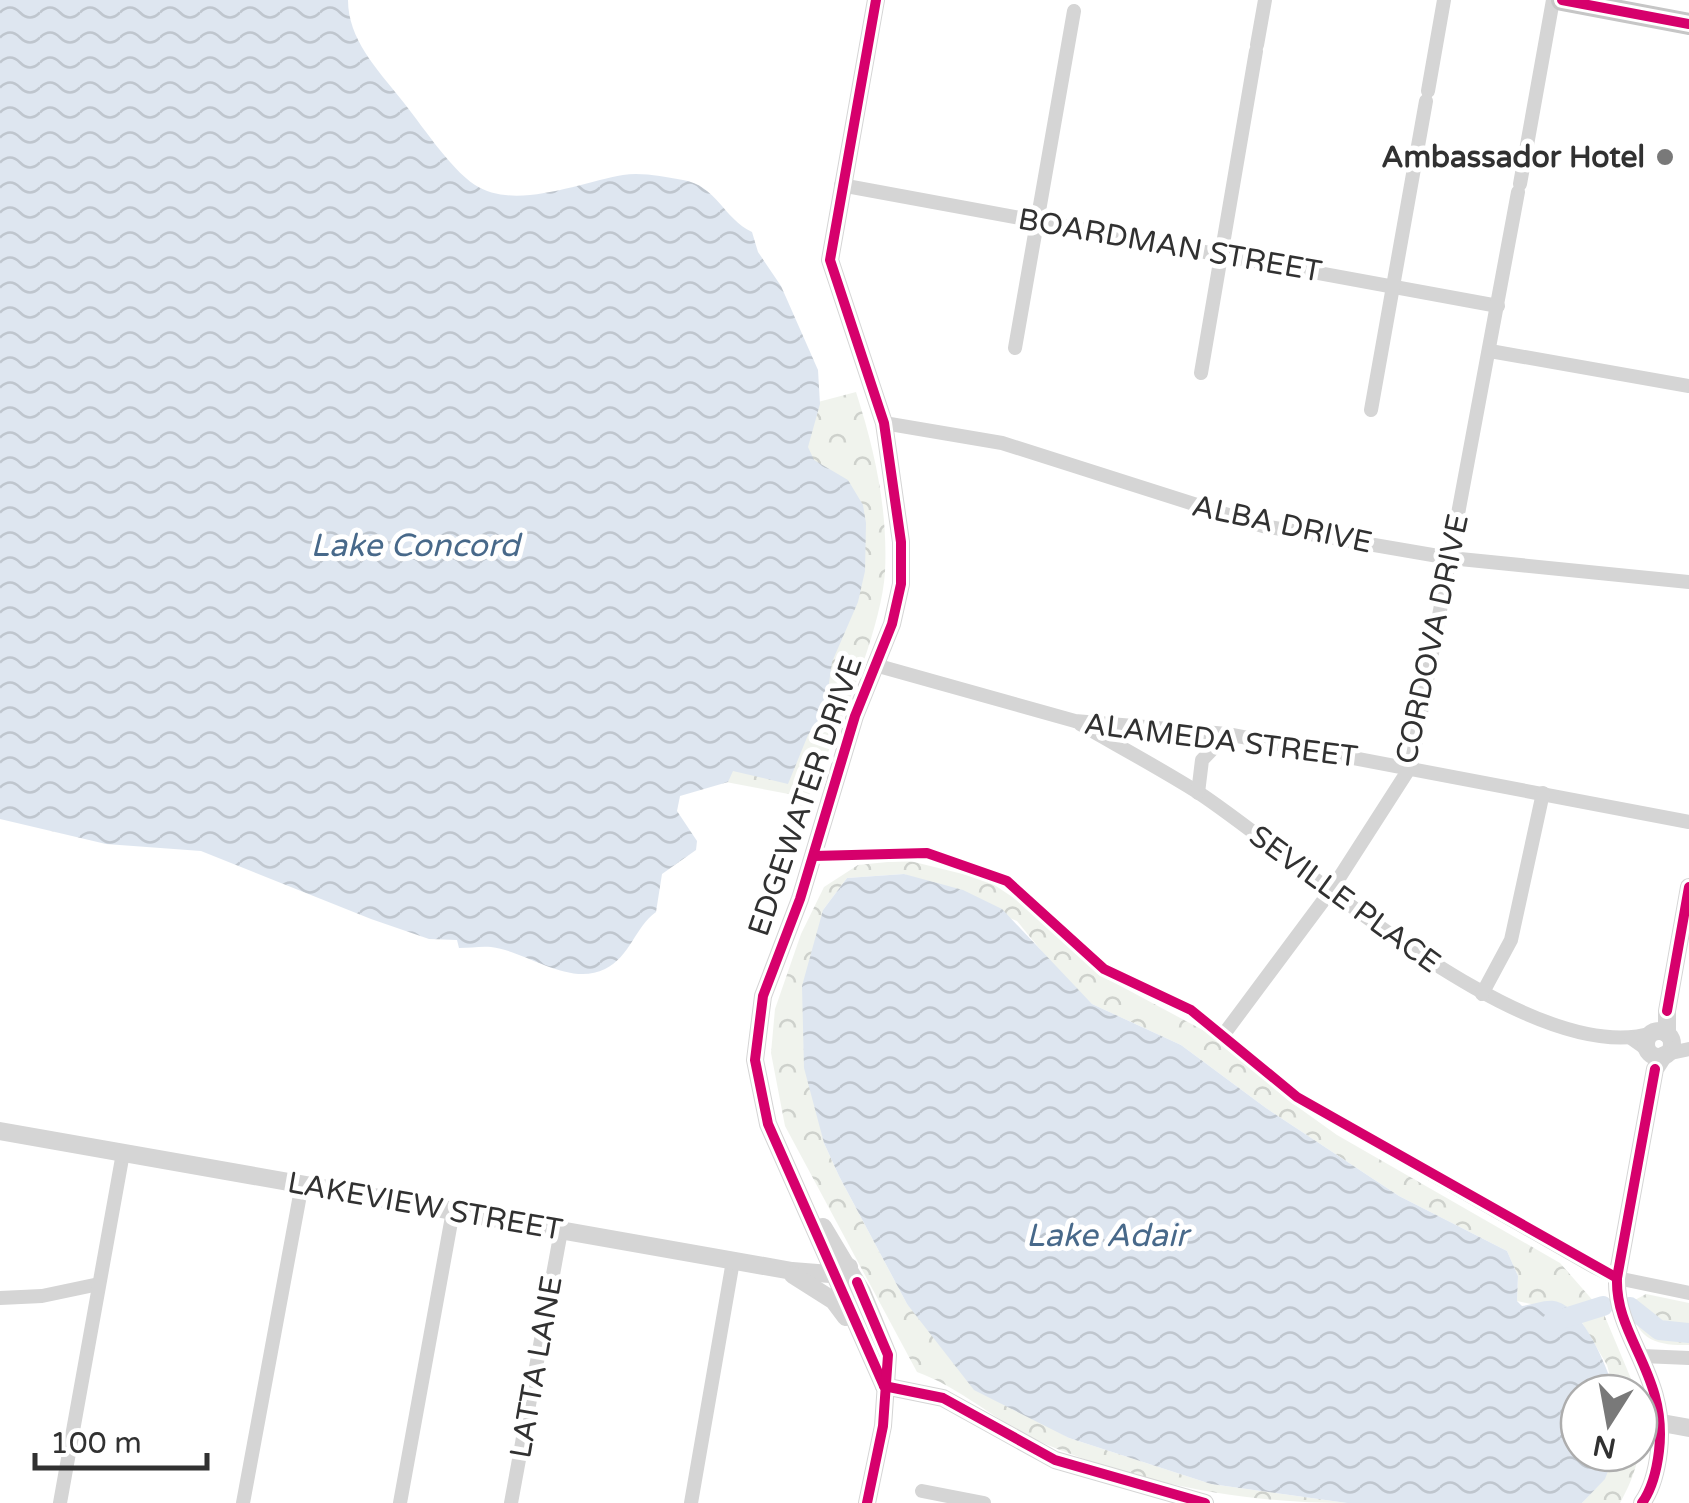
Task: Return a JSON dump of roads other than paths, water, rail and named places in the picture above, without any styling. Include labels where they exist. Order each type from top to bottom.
[{"type":"highway","points":[[1562,0],[1689,24]]},
{"type":"street","name":"EDGEWATER DRIVE","points":[[867,1503],[883,1426],[885,1345],[800,1194],[764,1113],[755,1047],[763,996],[814,856],[874,665],[898,605],[902,572],[884,423],[830,268],[876,0]]},
{"type":"street","points":[[1201,373],[1266,0]]},
{"type":"street","points":[[1371,410],[1444,0]]},
{"type":"street","name":"CORDOVA DRIVE","points":[[1224,1034],[1332,889],[1411,766],[1553,0]]},
{"type":"street","points":[[1015,348],[1075,5]]},
{"type":"street","name":"BOARDMAN STREET","points":[[842,185],[1498,306]]},
{"type":"street","points":[[1490,351],[1689,386]]},
{"type":"street","name":"ALBA DRIVE","points":[[884,423],[1002,443],[1233,520],[1450,558],[1689,582]]},
{"type":"street","name":"ALAMEDA STREET","points":[[874,665],[1075,721],[1228,734],[1689,822]]},
{"type":"street","name":"SEVILLE PLACE","points":[[1075,721],[1198,793],[1482,994],[1536,1019],[1659,1046]]},
{"type":"street","points":[[1198,793],[1202,760],[1228,734]]},
{"type":"street","points":[[1482,994],[1512,940],[1543,793]]},
{"type":"street","points":[[814,856],[908,851],[989,872],[1026,894],[1104,968],[1191,1010],[1296,1097],[1349,1130],[1616,1278],[1689,1293]]},
{"type":"street","points":[[1649,1501],[1662,1423],[1657,1393],[1616,1296],[1616,1278],[1689,887]]},
{"type":"street","points":[[1659,1046],[1689,1048]]},
{"type":"street","name":"LAKEVIEW STREET","points":[[0,1131],[775,1268],[842,1270]]},
{"type":"street","points":[[60,1503],[123,1153]]},
{"type":"street","points":[[243,1503],[302,1184]]},
{"type":"street","points":[[400,1503],[453,1211]]},
{"type":"street","name":"LATTA LANE","points":[[511,1503],[560,1230]]},
{"type":"street","points":[[691,1503],[733,1261]]},
{"type":"street","points":[[775,1268],[808,1282],[834,1301],[866,1340]]},
{"type":"street","name":"EDGEWATER DRIVE","points":[[842,1270],[884,1386]]},
{"type":"street","points":[[0,1298],[42,1296],[98,1284]]},
{"type":"street","points":[[1642,1356],[1689,1358]]},
{"type":"street","points":[[884,1386],[943,1398],[1055,1460],[1204,1503]]},
{"type":"street","points":[[1662,1423],[1689,1428]]},
{"type":"street","points":[[922,1491],[984,1503]]},
{"type":"water","name":"Lake Concord","points":[[0,0],[348,0],[353,28],[373,65],[445,156],[475,185],[491,192],[528,195],[630,174],[683,180],[704,188],[752,232],[758,252],[781,286],[818,370],[820,404],[808,447],[814,460],[848,480],[863,505],[865,571],[858,602],[832,662],[825,711],[808,735],[788,784],[733,771],[728,782],[680,796],[677,811],[697,841],[696,850],[662,874],[656,912],[614,964],[577,974],[504,950],[459,948],[457,940],[429,939],[371,919],[201,851],[106,844],[0,819]]},
{"type":"water","name":"Lake Adair","points":[[904,874],[963,890],[1002,909],[1092,1004],[1181,1045],[1266,1108],[1399,1196],[1507,1251],[1518,1276],[1517,1301],[1522,1306],[1550,1301],[1564,1305],[1584,1325],[1606,1369],[1608,1373],[1559,1373],[1559,1473],[1607,1473],[1605,1479],[1582,1503],[1347,1503],[1211,1484],[1069,1438],[974,1390],[907,1304],[839,1176],[824,1143],[804,1068],[802,986],[823,910],[847,878]]},
{"type":"waterway","points":[[1552,1322],[1603,1306]]},
{"type":"waterway","points":[[1630,1307],[1659,1330],[1689,1333]]},
{"type":"place","name":"Ambassador Hotel","points":[[1665,157]]}]
